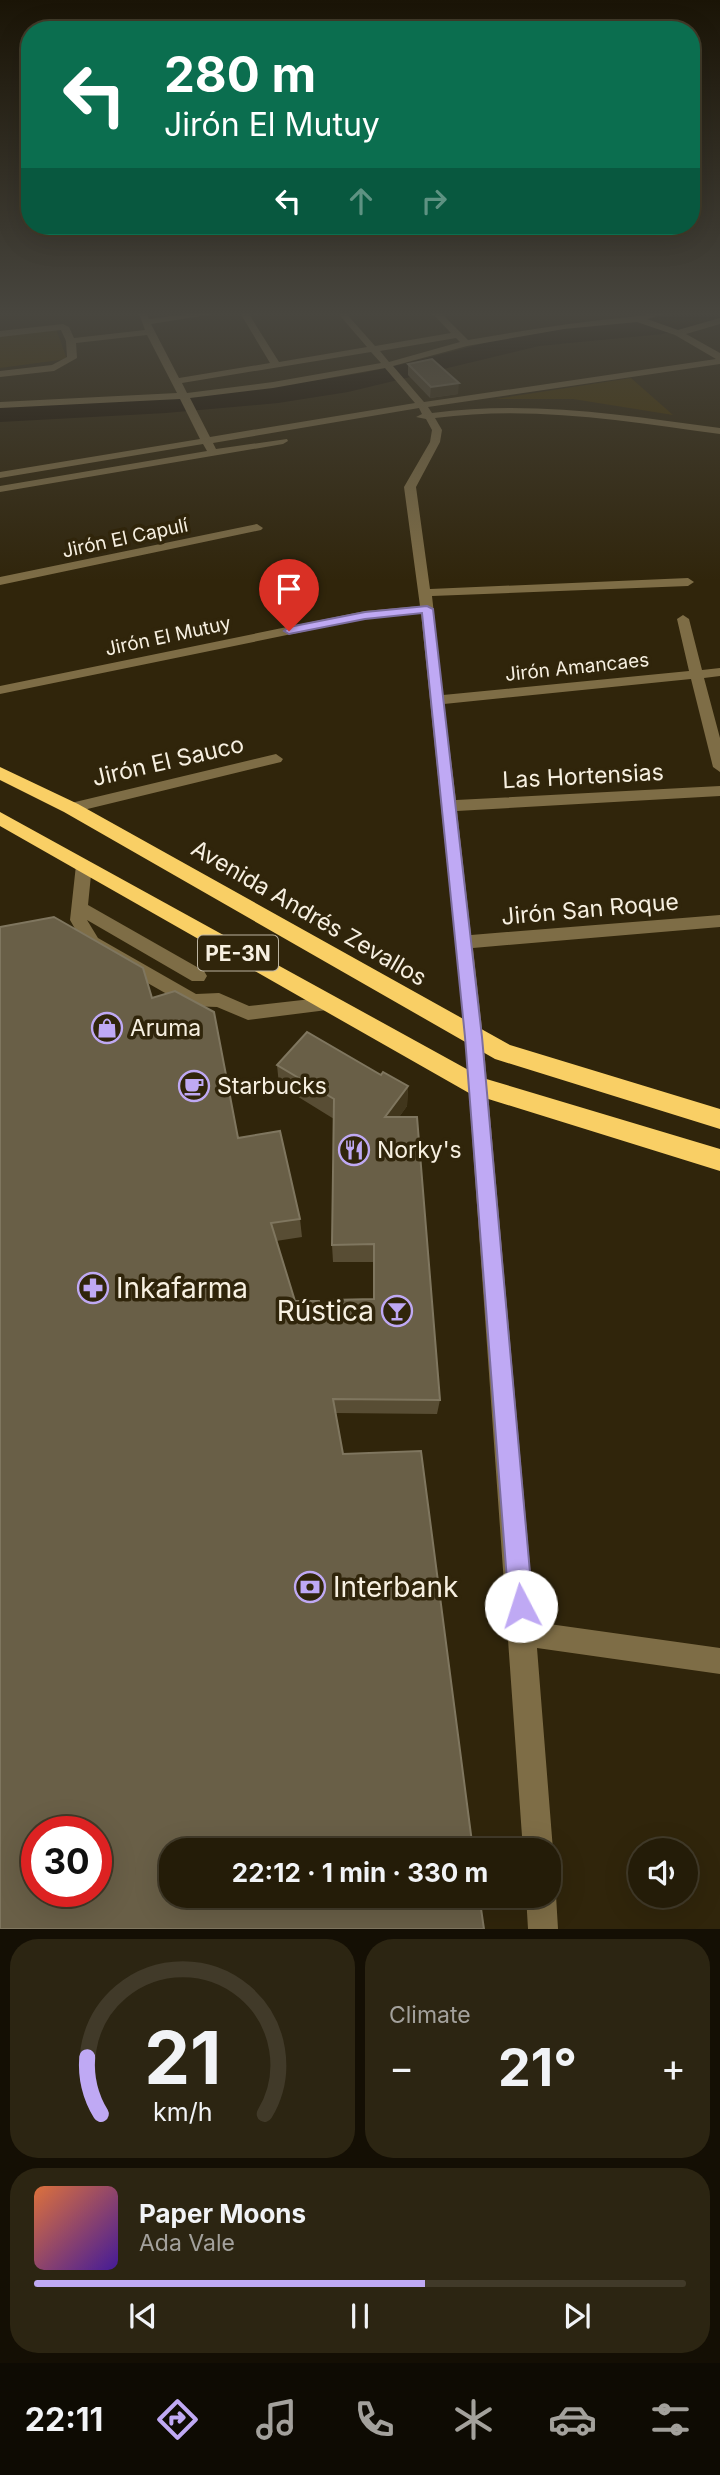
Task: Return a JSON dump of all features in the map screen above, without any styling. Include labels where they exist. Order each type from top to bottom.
[{"type":"highway","name":"Avenida Andrés Zevallos","points":[[0,773],[71,808],[503,1052],[720,1119]]},
{"type":"highway","name":"PE-3N","points":[[0,818],[477,1086],[720,1160]]},
{"type":"street","points":[[0,405],[193,401]]},
{"type":"street","points":[[419,401],[437,430],[435,442],[410,487],[427,609],[474,1037],[537,1838]]},
{"type":"street","points":[[0,475],[478,401]]},
{"type":"street","points":[[188,402],[213,453]]},
{"type":"street","points":[[337,432],[426,410],[544,408],[720,430]]},
{"type":"street","points":[[0,489],[297,439]]},
{"type":"street","name":"Jirón El Capulí","points":[[0,581],[257,528]]},
{"type":"street","points":[[425,593],[688,582]]},
{"type":"street","name":"Jirón El Mutuy","points":[[0,691],[354,617],[427,609]]},
{"type":"street","points":[[683,619],[720,767]]},
{"type":"street","name":"Jirón Amancaes","points":[[437,700],[720,672]]},
{"type":"street","name":"Jirón El Sauco","points":[[71,808],[276,759]]},
{"type":"street","name":"Las Hortensias","points":[[447,806],[720,791]]},
{"type":"street","points":[[84,865],[78,920],[92,943],[194,1001],[219,1000],[248,1013],[330,1004]]},
{"type":"street","points":[[79,908],[198,976]]},
{"type":"street","name":"Jirón San Roque","points":[[464,942],[720,921]]},
{"type":"street","points":[[523,1633],[720,1661]]},
{"type":"street","points":[[542,1908],[543,1929]]},
{"type":"shaded area","points":[[586,401],[657,401],[673,415]]},
{"type":"building","points":[[54,917],[143,968],[152,998],[175,991],[214,1012],[238,1138],[280,1131],[300,1219],[271,1223],[295,1301],[319,1301],[323,1320],[330,1319],[331,1300],[374,1299],[374,1244],[332,1245],[334,1099],[277,1065],[307,1032],[381,1075],[383,1072],[408,1086],[385,1117],[417,1117],[440,1400],[333,1399],[343,1454],[421,1451],[471,1838],[159,1838],[159,1908],[481,1908],[484,1929],[0,1929],[0,927]]},
{"type":"waterway","points":[[0,413],[199,401]]},
{"type":"place","name":"Aruma","points":[[107,1028]]},
{"type":"place","name":"Starbucks","points":[[194,1086]]},
{"type":"place","name":"Norky's","points":[[354,1150]]},
{"type":"place","name":"Inkafarma","points":[[93,1288]]},
{"type":"place","name":"Rústica","points":[[397,1311]]},
{"type":"place","name":"Interbank","points":[[310,1587]]},
{"type":"route","points":[[289,631],[365,615],[427,609],[474,1037],[521,1606]]}]
